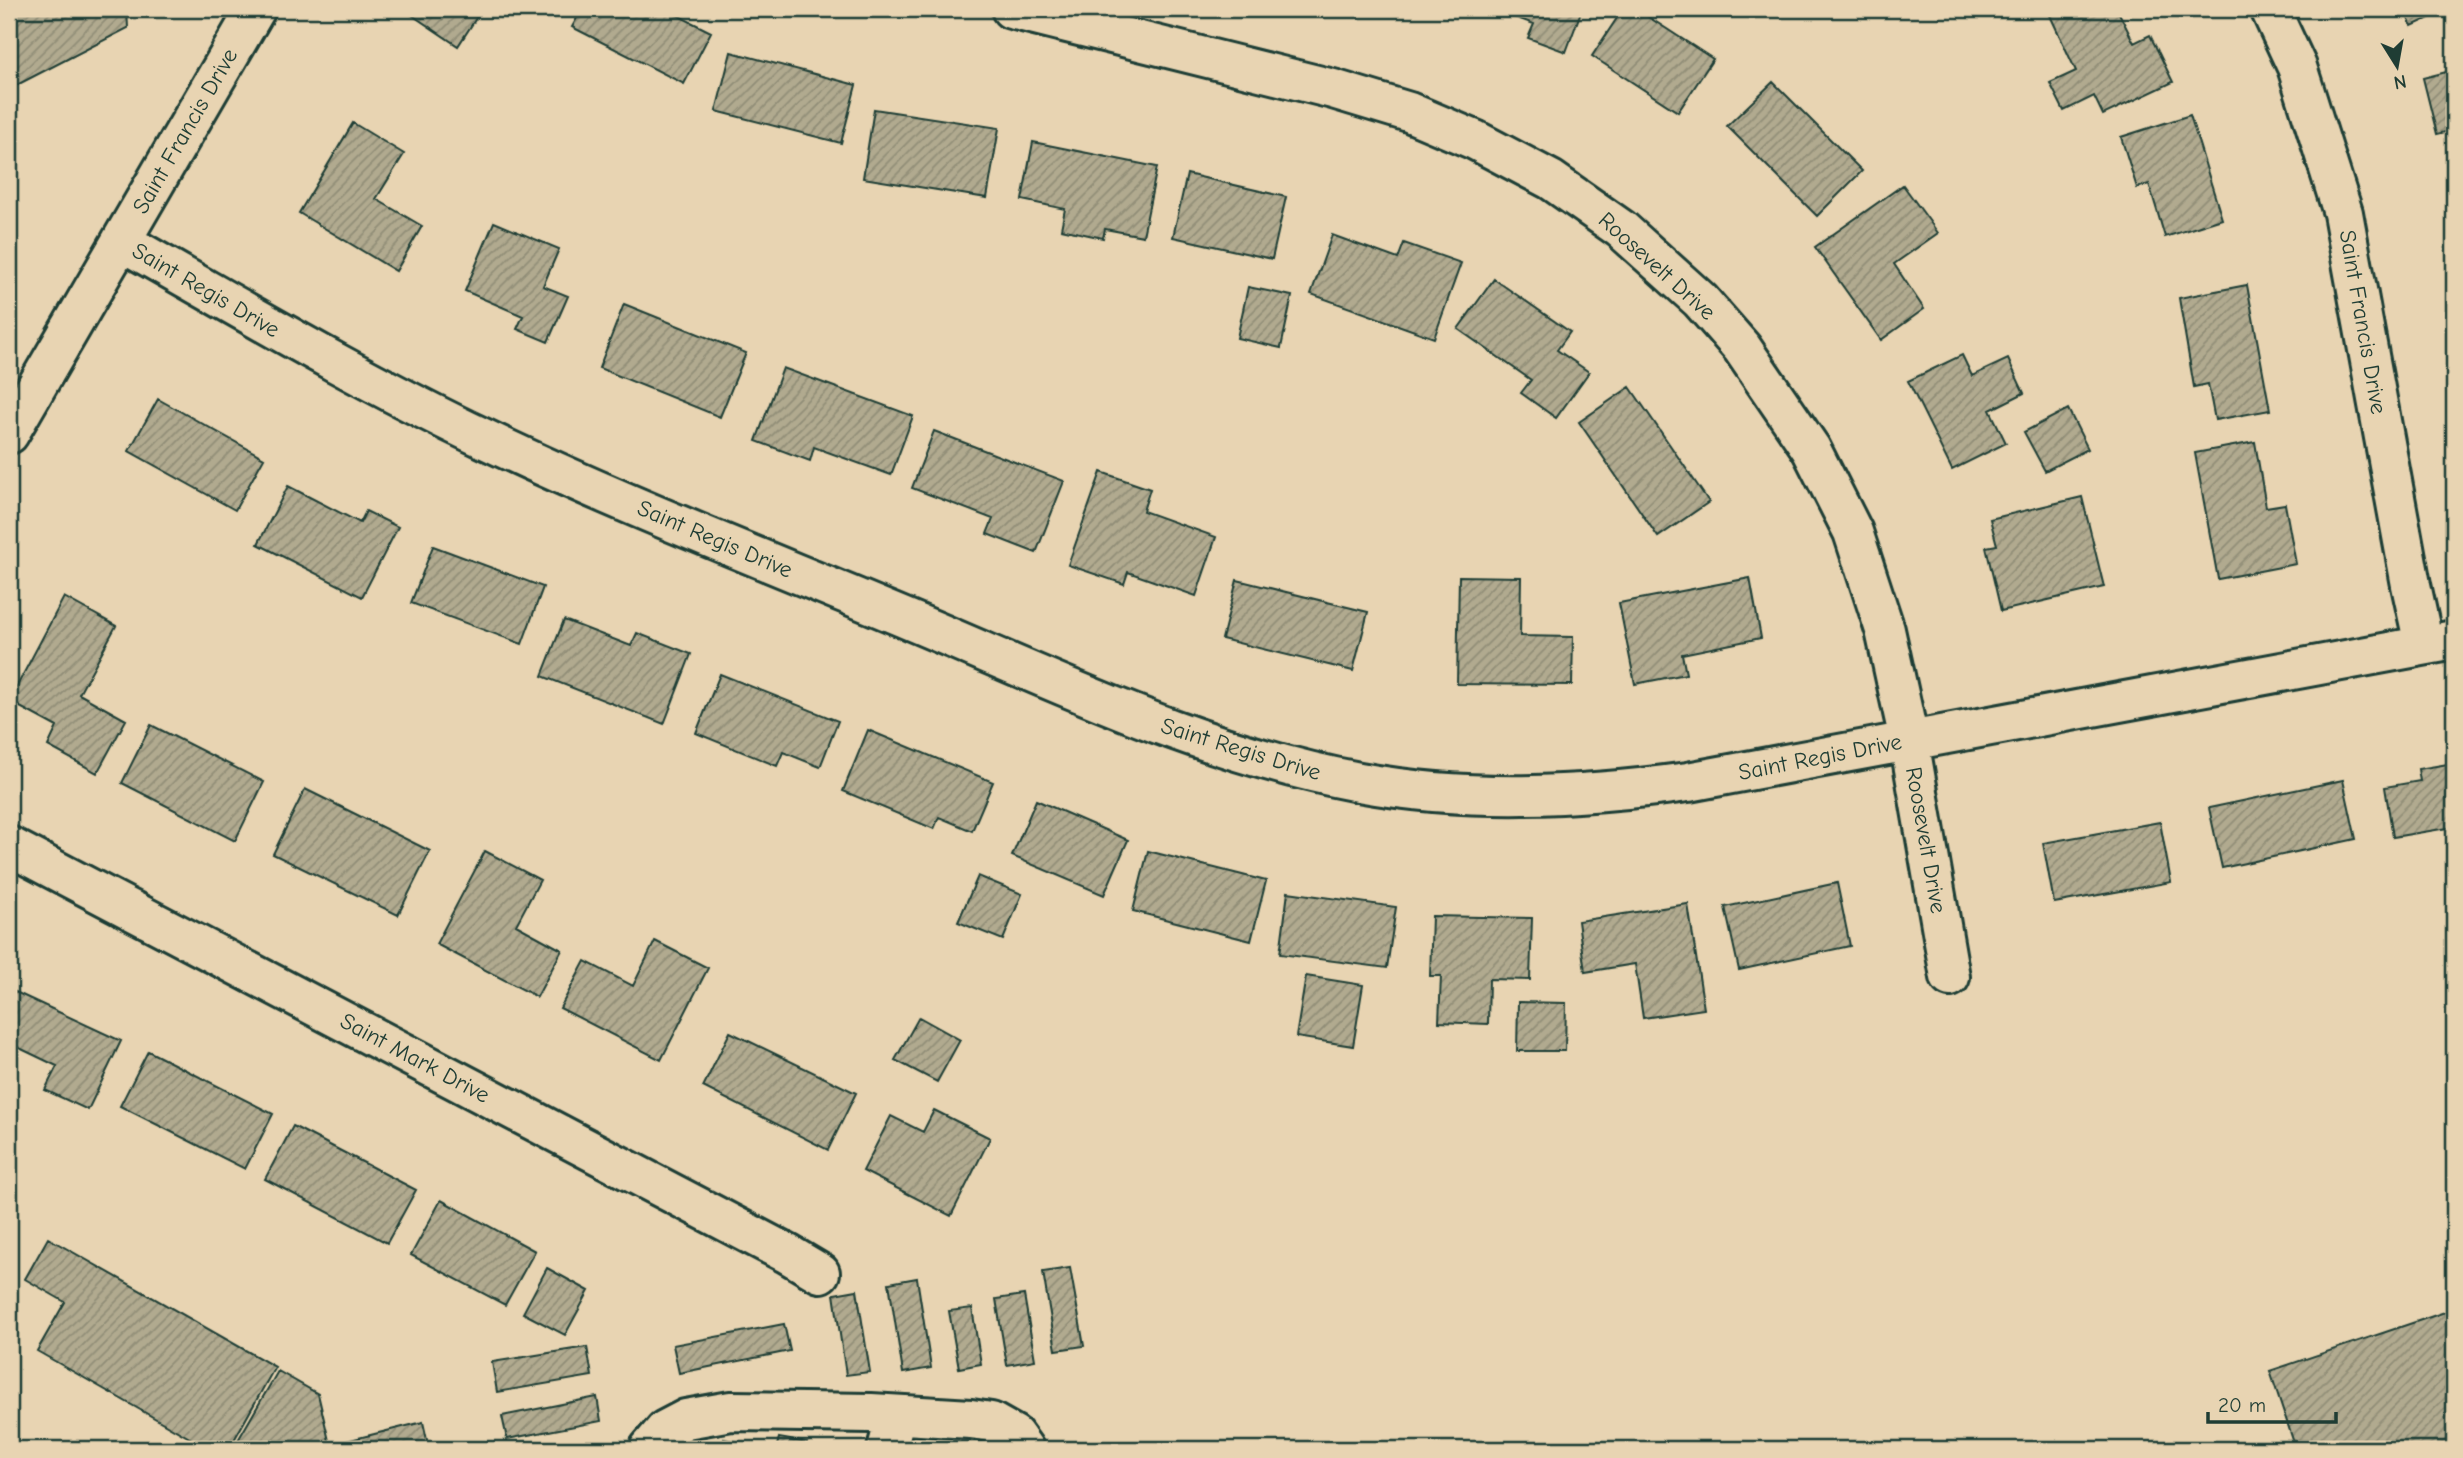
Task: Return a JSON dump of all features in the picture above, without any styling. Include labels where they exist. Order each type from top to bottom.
[{"type":"street","name":"Saint Francis Drive","points":[[9,434],[256,9]]},
{"type":"street","name":"Roosevelt Drive","points":[[1011,9],[1333,89],[1409,112],[1475,140],[1551,180],[1621,229],[1700,300],[1742,348],[1811,449],[1853,532],[1885,630],[1909,740],[1950,977]]},
{"type":"street","name":"Saint Francis Drive","points":[[2270,9],[2297,67],[2343,213],[2411,585],[2439,643]]},
{"type":"street","name":"Saint Regis Drive","points":[[121,241],[328,359],[508,449],[602,492],[1155,723],[1266,761],[1361,782],[1449,793],[1560,796],[1625,791],[1688,782],[2439,643]]},
{"type":"street","name":"Saint Mark Drive","points":[[9,845],[764,1241],[820,1273]]},
{"type":"street","points":[[649,1449],[665,1430],[686,1419],[731,1411],[892,1432],[991,1422],[1014,1435],[1024,1449]]},
{"type":"building","points":[[9,9],[127,9],[128,28],[9,89]]},
{"type":"building","points":[[403,9],[482,9],[458,46]]},
{"type":"building","points":[[582,9],[665,9],[711,32],[684,84],[572,27]]},
{"type":"building","points":[[1492,9],[1582,9],[1566,52],[1528,38],[1534,24]]},
{"type":"building","points":[[1623,9],[1636,9],[1713,59],[1678,112],[1592,56]]},
{"type":"building","points":[[2047,9],[2117,9],[2134,43],[2150,35],[2173,82],[2103,115],[2094,96],[2064,111],[2050,83],[2076,71]]},
{"type":"building","points":[[2403,9],[2449,9],[2412,26]]},
{"type":"building","points":[[731,52],[856,85],[841,143],[716,111]]},
{"type":"building","points":[[2454,70],[2454,130],[2437,134],[2423,78]]},
{"type":"building","points":[[1773,82],[1862,171],[1817,216],[1727,126]]},
{"type":"building","points":[[874,109],[999,128],[987,198],[863,178]]},
{"type":"building","points":[[2190,115],[2222,219],[2165,237],[2149,184],[2137,188],[2121,137]]},
{"type":"building","points":[[353,123],[404,154],[376,199],[422,226],[396,271],[299,213]]},
{"type":"building","points":[[1033,142],[1157,167],[1143,236],[1105,229],[1103,238],[1061,229],[1065,209],[1022,200]]},
{"type":"building","points":[[1187,174],[1286,197],[1272,259],[1173,237]]},
{"type":"building","points":[[1903,185],[1938,233],[1894,264],[1924,309],[1881,340],[1815,247]]},
{"type":"building","points":[[494,222],[559,249],[543,286],[568,296],[548,342],[517,329],[523,316],[465,291]]},
{"type":"building","points":[[1332,235],[1398,259],[1404,243],[1461,263],[1434,338],[1311,294]]},
{"type":"building","points":[[1494,279],[1570,332],[1557,350],[1589,372],[1556,418],[1521,393],[1531,380],[1458,329]]},
{"type":"building","points":[[2247,285],[2270,410],[2215,420],[2208,384],[2194,387],[2179,298]]},
{"type":"building","points":[[1248,287],[1292,296],[1281,348],[1237,338]]},
{"type":"building","points":[[624,304],[746,353],[720,417],[599,368]]},
{"type":"building","points":[[1962,355],[1972,376],[2008,359],[2024,393],[1990,410],[2006,443],[1952,470],[1908,381]]},
{"type":"building","points":[[783,368],[913,416],[891,475],[814,447],[810,461],[756,441]]},
{"type":"building","points":[[1630,387],[1709,502],[1658,537],[1579,422]]},
{"type":"building","points":[[158,399],[264,458],[235,510],[129,451]]},
{"type":"building","points":[[2068,409],[2088,449],[2045,471],[2024,432]]},
{"type":"building","points":[[934,431],[1064,481],[1036,553],[987,534],[993,519],[912,488]]},
{"type":"building","points":[[2255,442],[2266,507],[2285,504],[2296,564],[2218,579],[2195,453]]},
{"type":"building","points":[[1101,472],[1150,489],[1143,511],[1216,537],[1196,596],[1128,572],[1124,584],[1068,565]]},
{"type":"building","points":[[288,486],[360,523],[366,511],[398,527],[362,597],[258,544]]},
{"type":"building","points":[[2082,497],[2104,587],[2001,611],[1986,547],[1997,545],[1990,519]]},
{"type":"building","points":[[433,546],[543,587],[522,644],[411,603]]},
{"type":"building","points":[[1459,576],[1521,577],[1520,636],[1573,637],[1572,685],[1457,684]]},
{"type":"building","points":[[1750,578],[1761,638],[1682,654],[1686,674],[1635,684],[1619,603]]},
{"type":"building","points":[[1237,580],[1368,612],[1353,671],[1222,639]]},
{"type":"building","points":[[64,597],[116,626],[79,694],[126,720],[97,773],[48,746],[57,727],[9,701]]},
{"type":"building","points":[[564,620],[631,646],[637,633],[691,654],[664,724],[542,676]]},
{"type":"building","points":[[720,674],[838,721],[820,767],[783,752],[777,766],[696,733]]},
{"type":"building","points":[[151,725],[264,782],[235,841],[122,783]]},
{"type":"building","points":[[868,730],[993,782],[972,831],[939,817],[934,829],[843,791]]},
{"type":"building","points":[[2454,763],[2454,827],[2393,837],[2385,787],[2420,781],[2418,769]]},
{"type":"building","points":[[2343,780],[2356,839],[2222,868],[2209,808]]},
{"type":"building","points":[[305,789],[430,851],[398,915],[273,854]]},
{"type":"building","points":[[1036,800],[1128,840],[1104,895],[1012,856]]},
{"type":"building","points":[[2160,822],[2171,882],[2054,903],[2043,843]]},
{"type":"building","points":[[485,851],[540,880],[516,925],[562,950],[537,997],[436,944]]},
{"type":"building","points":[[1148,851],[1266,881],[1251,941],[1133,911]]},
{"type":"building","points":[[978,876],[1022,894],[1003,940],[958,922]]},
{"type":"building","points":[[1837,883],[1850,946],[1739,970],[1725,907]]},
{"type":"building","points":[[1288,892],[1396,907],[1387,968],[1280,954]]},
{"type":"building","points":[[1688,904],[1704,1009],[1643,1018],[1635,964],[1585,972],[1578,921]]},
{"type":"building","points":[[1432,916],[1532,918],[1530,980],[1489,979],[1488,1024],[1439,1022],[1441,976],[1430,976]]},
{"type":"building","points":[[655,941],[708,968],[661,1060],[560,1008],[585,961],[633,986]]},
{"type":"building","points":[[1306,976],[1363,985],[1353,1046],[1296,1037]]},
{"type":"building","points":[[9,989],[121,1041],[88,1110],[45,1090],[57,1066],[9,1043]]},
{"type":"building","points":[[1518,1002],[1566,1003],[1565,1051],[1517,1051]]},
{"type":"building","points":[[919,1017],[960,1040],[937,1082],[895,1060]]},
{"type":"building","points":[[730,1032],[856,1093],[828,1150],[703,1087]]},
{"type":"building","points":[[148,1051],[273,1114],[245,1169],[120,1106]]},
{"type":"building","points":[[934,1110],[990,1138],[951,1216],[863,1171],[891,1116],[923,1132]]},
{"type":"building","points":[[293,1126],[416,1190],[387,1243],[265,1179]]},
{"type":"building","points":[[441,1200],[535,1251],[505,1305],[411,1255]]},
{"type":"building","points":[[48,1238],[275,1367],[229,1449],[209,1449],[37,1351],[65,1302],[25,1279]]},
{"type":"building","points":[[547,1268],[589,1291],[565,1335],[523,1313]]},
{"type":"building","points":[[1070,1268],[1084,1346],[1056,1350],[1043,1272]]},
{"type":"building","points":[[917,1278],[931,1368],[903,1373],[889,1283]]},
{"type":"building","points":[[857,1290],[870,1372],[846,1375],[834,1294]]},
{"type":"building","points":[[1024,1295],[1035,1360],[1007,1365],[996,1299]]},
{"type":"building","points":[[972,1308],[981,1364],[959,1368],[949,1311]]},
{"type":"building","points":[[2454,1309],[2454,1444],[2439,1449],[2296,1449],[2270,1371]]},
{"type":"building","points":[[784,1324],[790,1351],[679,1373],[673,1345]]},
{"type":"building","points":[[587,1347],[592,1376],[497,1392],[492,1362]]},
{"type":"building","points":[[278,1371],[318,1394],[330,1445],[423,1422],[429,1449],[233,1449]]},
{"type":"building","points":[[597,1397],[601,1421],[507,1439],[502,1416]]},
{"type":"building","points":[[779,1438],[807,1443],[805,1449],[776,1449]]},
{"type":"building","points":[[724,1439],[744,1443],[743,1449],[722,1449]]}]
